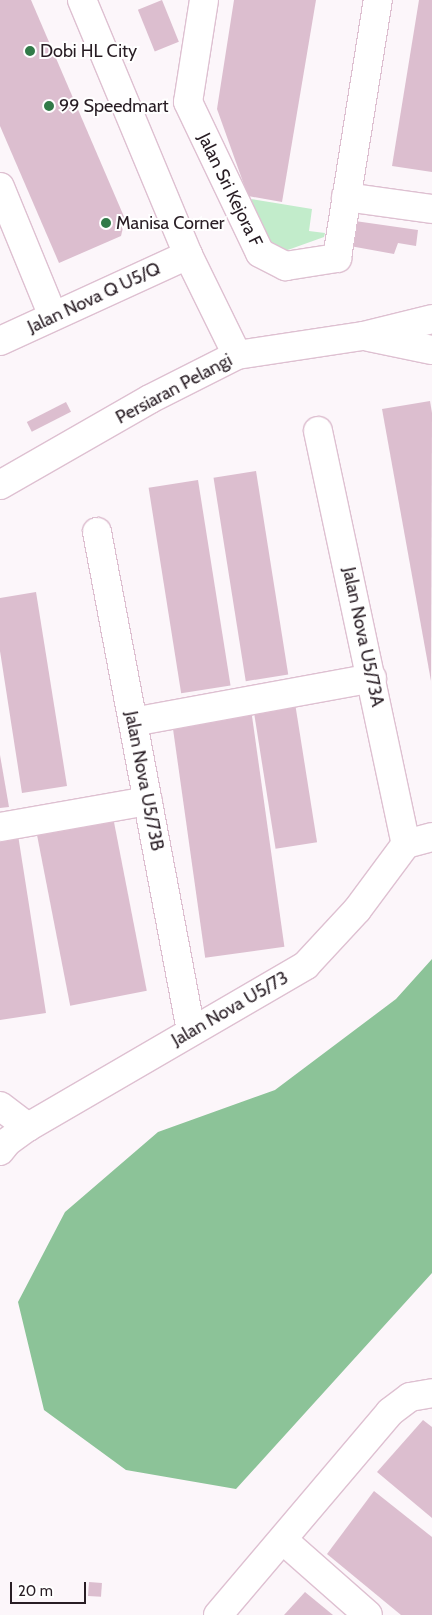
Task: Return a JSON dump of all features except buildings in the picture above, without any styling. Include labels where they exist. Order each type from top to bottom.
[{"type":"street","points":[[82,0],[188,255],[237,355]]},
{"type":"street","name":"Jalan Sri Kejora F","points":[[204,0],[188,102],[260,253],[286,266],[337,258],[378,0]]},
{"type":"street","points":[[0,187],[53,316]]},
{"type":"street","points":[[346,197],[432,209]]},
{"type":"street","name":"Jalan Nova Q U5/Q","points":[[0,341],[188,255]]},
{"type":"street","points":[[363,336],[432,319]]},
{"type":"street","points":[[363,336],[432,350]]},
{"type":"street","name":"Persiaran Pelangi","points":[[0,485],[150,398],[237,355],[363,336]]},
{"type":"street","name":"Jalan Nova U5/73A","points":[[318,431],[372,678],[419,840]]},
{"type":"street","name":"Jalan Nova U5/73B","points":[[97,532],[191,1031]]},
{"type":"street","points":[[133,722],[372,678]]},
{"type":"street","points":[[0,827],[148,801]]},
{"type":"street","name":"Jalan Nova U5/73","points":[[0,1151],[28,1127],[306,964],[419,840]]},
{"type":"street","points":[[0,1106],[28,1127]]},
{"type":"street","points":[[218,1615],[390,1412],[410,1397],[432,1393]]},
{"type":"street","points":[[283,1540],[368,1615]]},
{"type":"shaded area","points":[[251,199],[312,209],[309,231],[325,233],[324,237],[271,256]]},
{"type":"shaded area","points":[[432,959],[432,1273],[236,1489],[126,1470],[44,1410],[18,1302],[65,1212],[158,1132],[275,1090],[396,999]]},
{"type":"place","name":"Dobi HL City","points":[[30,51]]},
{"type":"place","name":"99 Speedmart","points":[[49,106]]},
{"type":"place","name":"Manisa Corner","points":[[106,223]]}]
